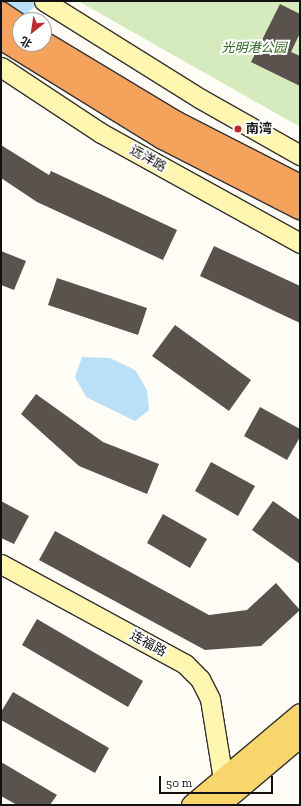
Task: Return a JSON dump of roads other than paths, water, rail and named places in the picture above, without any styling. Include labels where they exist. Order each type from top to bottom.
[{"type":"highway","points":[[1,13],[12,21]]},
{"type":"highway","points":[[1,38],[163,138],[300,208]]},
{"type":"highway","points":[[52,48],[175,122],[300,186]]},
{"type":"main road","points":[[50,5],[300,155]]},
{"type":"main road","name":"远洋路","points":[[3,69],[102,133],[300,243]]},
{"type":"main road","name":"连福路","points":[[1,564],[185,664],[200,679],[210,698],[223,779]]},
{"type":"main road","points":[[192,805],[300,714]]},
{"type":"main road","points":[[218,805],[300,736]]},
{"type":"water","points":[[1,1],[40,1],[28,12],[12,12],[12,28],[1,38]]},
{"type":"water","points":[[82,357],[110,358],[135,370],[147,390],[149,410],[135,421],[86,397],[75,377]]},
{"type":"place","name":"南湾","points":[[238,129]]},
{"type":"park label","name":"光明港公园","points":[[254,48]]}]
